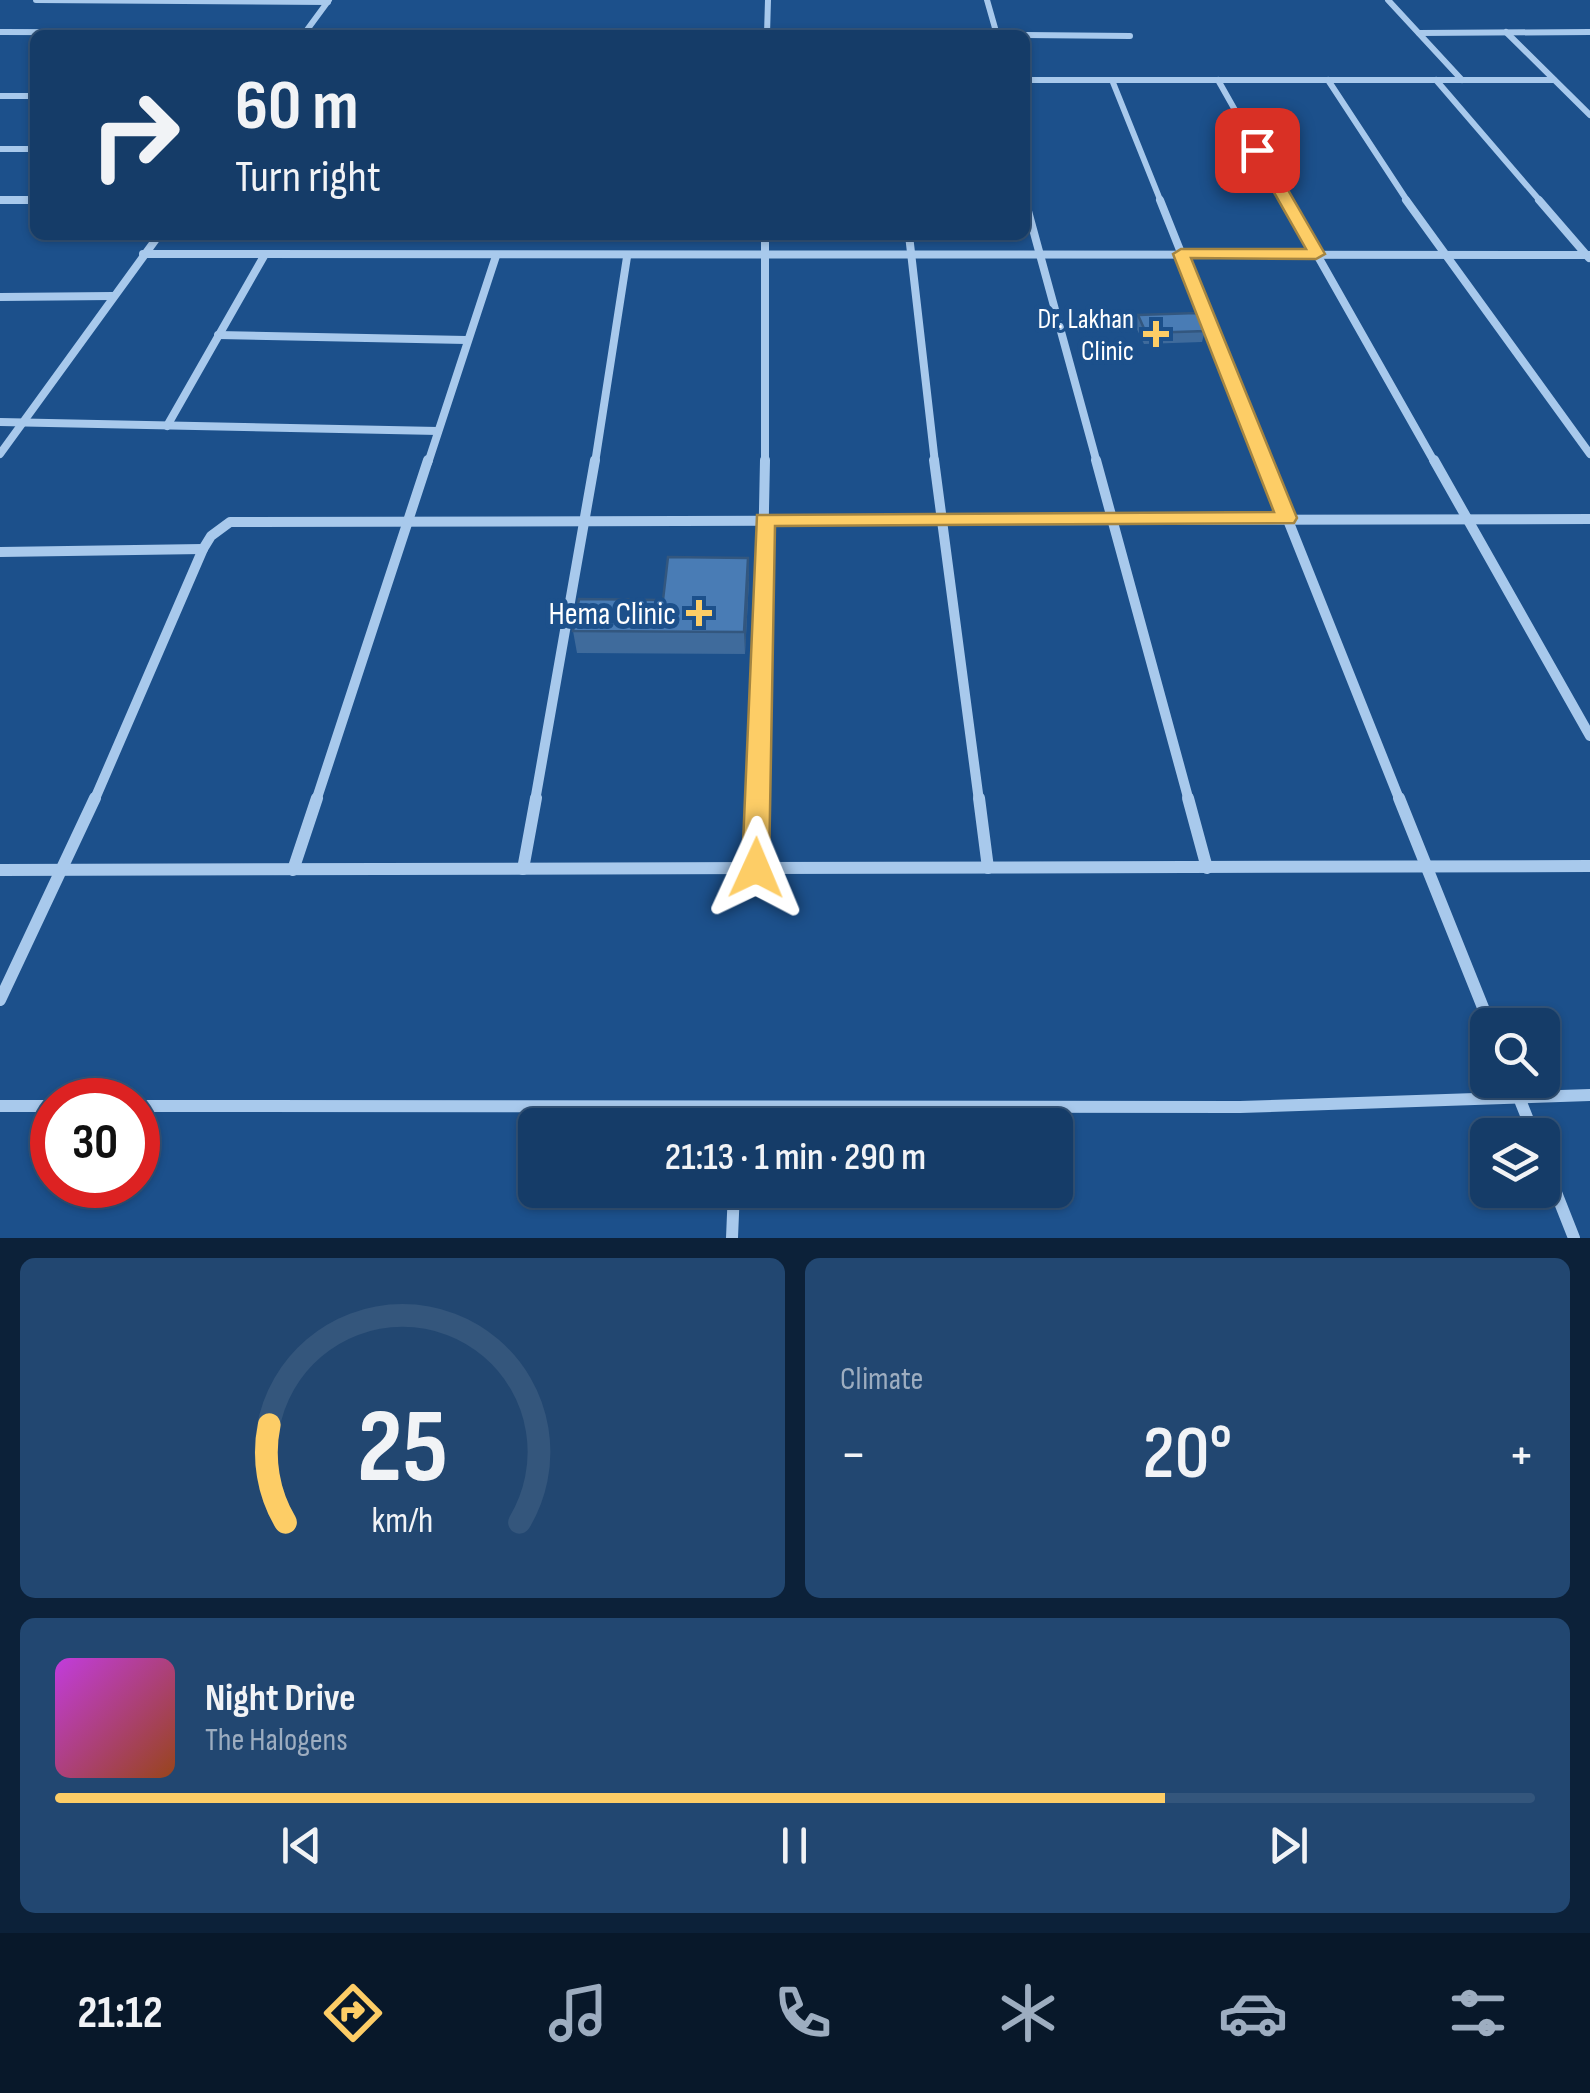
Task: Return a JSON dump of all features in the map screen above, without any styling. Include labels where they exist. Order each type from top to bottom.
[{"type":"street","points":[[36,0],[328,1]]},
{"type":"street","points":[[766,30],[768,0]]},
{"type":"street","points":[[987,0],[996,30]]},
{"type":"street","points":[[1388,0],[1462,80]]},
{"type":"street","points":[[307,30],[328,1]]},
{"type":"street","points":[[0,32],[30,32]]},
{"type":"street","points":[[1506,32],[1590,115]]},
{"type":"street","points":[[1419,33],[1590,32]]},
{"type":"street","points":[[1030,35],[1130,36]]},
{"type":"street","points":[[1030,80],[1554,80]]},
{"type":"street","points":[[1112,80],[1483,1008]]},
{"type":"street","points":[[1218,80],[1590,736]]},
{"type":"street","points":[[1328,80],[1442,254],[1590,454]]},
{"type":"street","points":[[1436,80],[1589,256]]},
{"type":"street","points":[[0,96],[30,96]]},
{"type":"street","points":[[0,149],[30,149]]},
{"type":"street","points":[[0,200],[30,200]]},
{"type":"street","points":[[1030,220],[1207,868]]},
{"type":"street","points":[[0,454],[155,240]]},
{"type":"street","points":[[756,868],[766,240]]},
{"type":"street","points":[[910,240],[941,519],[988,868]]},
{"type":"street","points":[[143,254],[626,257],[911,252],[1589,256]]},
{"type":"street","points":[[167,426],[264,256]]},
{"type":"street","points":[[292,870],[496,256]]},
{"type":"street","points":[[522,870],[586,520],[626,257]]},
{"type":"street","points":[[0,297],[113,296]]},
{"type":"street","points":[[218,335],[466,340]]},
{"type":"street","points":[[0,422],[438,431]]},
{"type":"street","points":[[0,1000],[63,871],[210,536],[230,522],[1590,518]]},
{"type":"street","points":[[0,552],[204,550]]},
{"type":"street","points":[[0,870],[1590,866]]},
{"type":"street","points":[[1560,1095],[1590,1095]]},
{"type":"street","points":[[160,1106],[1240,1107],[1470,1097]]},
{"type":"street","points":[[0,1106],[30,1106]]},
{"type":"street","points":[[1560,1202],[1574,1238]]},
{"type":"street","points":[[732,1238],[733,1208]]},
{"type":"building","points":[[1196,313],[1205,331],[1146,333],[1138,315]]},
{"type":"building","points":[[668,557],[748,558],[744,632],[573,631],[579,599],[663,600]]},
{"type":"place","name":"Dr. Lakhan Clinic","points":[[1156,334]]},
{"type":"place","name":"Hema Clinic","points":[[699,613]]},
{"type":"route","points":[[756,868],[764,520],[1287,518],[1181,254],[1316,254],[1257,150]]}]
